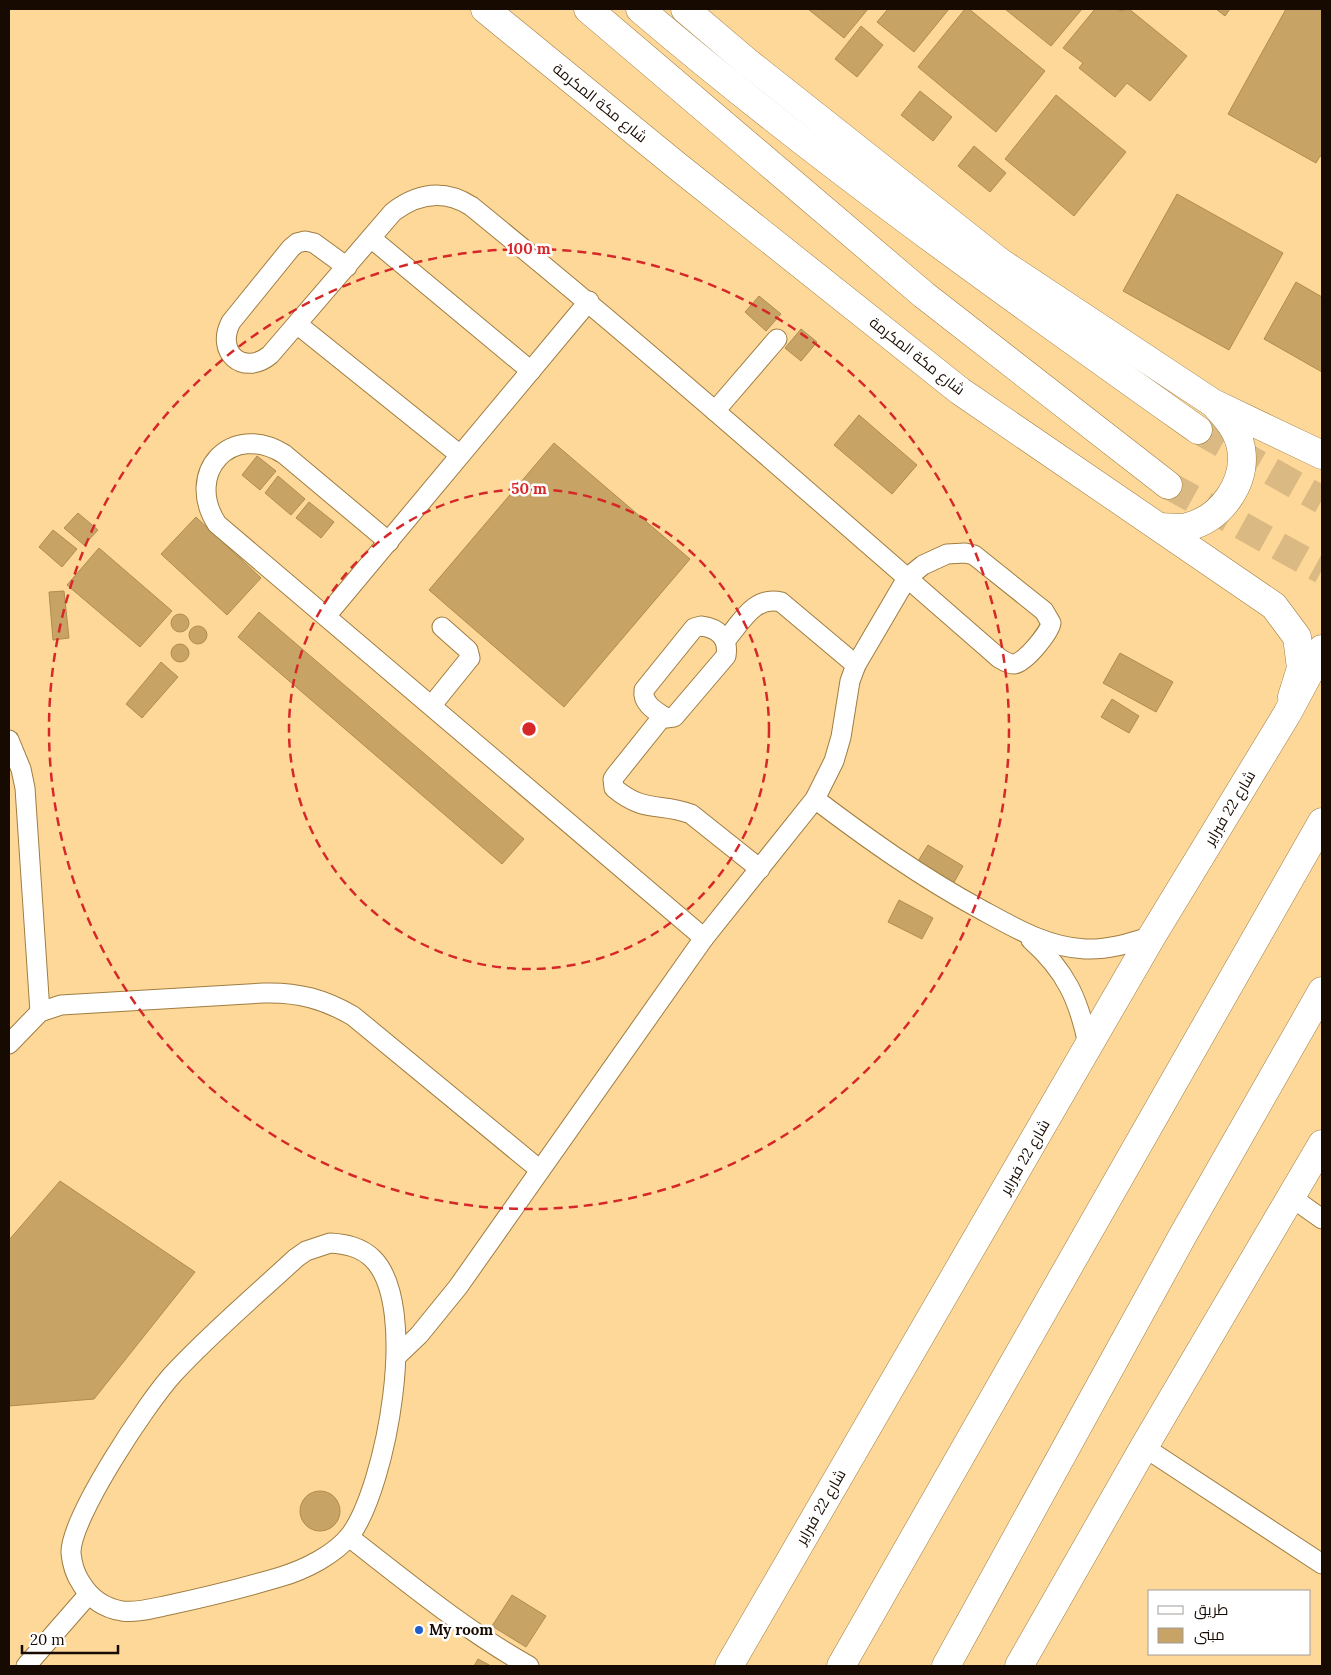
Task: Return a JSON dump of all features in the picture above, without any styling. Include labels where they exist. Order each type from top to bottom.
[{"type":"main road","name":"شارع مكة المكرمة","points":[[485,9],[676,165],[960,391],[1274,606],[1297,637],[1301,668],[1287,714]]},
{"type":"main road","points":[[588,9],[924,294],[1168,485]]},
{"type":"main road","points":[[640,9],[693,54],[954,257],[1198,430]]},
{"type":"main road","points":[[685,9],[746,61],[1000,262],[1213,403],[1322,455]]},
{"type":"main road","points":[[1160,527],[1186,527],[1211,517],[1230,499],[1240,474],[1241,448],[1231,423],[1213,403]]},
{"type":"main road","name":"شارع 22 فبراير","points":[[729,1666],[1152,936],[1287,714],[1322,649]]},
{"type":"main road","points":[[841,1666],[1322,822]]},
{"type":"main road","points":[[946,1666],[1178,1244],[1322,991]]},
{"type":"main road","points":[[1019,1666],[1144,1447],[1322,1144]]},
{"type":"lane","points":[[346,267],[314,243],[305,241],[297,243],[231,322],[226,332],[225,344],[230,354],[238,362],[250,364],[261,362],[270,355],[394,212],[406,203],[421,196],[436,194],[452,196],[471,206],[589,301],[906,578],[1006,663],[1020,662],[1050,627],[1049,616],[1044,611],[974,555],[965,552],[947,554],[923,565],[906,578],[856,664],[850,681],[841,737],[834,761],[815,799],[704,938],[439,1312],[397,1356]]},
{"type":"lane","points":[[371,238],[531,371]]},
{"type":"lane","points":[[327,615],[589,301]]},
{"type":"lane","points":[[297,324],[460,455]]},
{"type":"lane","points":[[715,411],[777,339]]},
{"type":"lane","points":[[389,542],[272,446],[258,443],[243,444],[229,449],[218,458],[210,469],[205,484],[205,498],[209,512],[217,524],[327,615],[704,938]]},
{"type":"lane","points":[[725,641],[755,606],[770,600],[776,600],[781,602],[856,664]]},
{"type":"lane","points":[[701,626],[716,629],[725,641],[726,656],[674,717],[663,716],[645,700],[644,690],[694,628],[701,626]]},
{"type":"lane","points":[[432,705],[470,658],[466,647],[442,627]]},
{"type":"lane","points":[[663,716],[615,776],[613,779],[614,788],[628,799],[639,804],[691,814],[760,869]]},
{"type":"lane","points":[[9,740],[21,769],[25,788],[40,1012]]},
{"type":"lane","points":[[815,799],[880,848],[942,888],[1020,931],[1052,944],[1086,949],[1120,946],[1152,936]]},
{"type":"lane","points":[[1020,931],[1046,954],[1068,981],[1082,1012],[1088,1046]]},
{"type":"lane","points":[[9,1044],[40,1012],[61,1005],[272,992],[288,992],[311,996],[333,1004],[353,1016],[540,1170]]},
{"type":"lane","points":[[1291,1197],[1322,1219]]},
{"type":"lane","points":[[342,1244],[364,1252],[374,1260],[381,1271],[391,1305],[397,1356],[390,1414],[366,1509],[349,1537],[322,1559],[294,1573],[219,1595],[143,1610],[123,1611],[104,1606],[88,1595],[75,1575],[71,1552],[76,1529],[87,1504],[137,1424],[171,1376],[192,1354],[301,1254],[318,1245],[342,1244]]},
{"type":"lane","points":[[1144,1447],[1322,1564]]},
{"type":"lane","points":[[349,1537],[461,1622],[503,1652],[528,1666]]},
{"type":"lane","points":[[26,1666],[88,1595]]},
{"type":"building","points":[[808,9],[868,9],[844,38]]},
{"type":"building","points":[[888,9],[949,9],[914,52],[877,22]]},
{"type":"building","points":[[965,9],[969,9],[1045,71],[996,132],[918,67]]},
{"type":"building","points":[[1005,9],[1082,9],[1051,46]]},
{"type":"building","points":[[1095,9],[1117,9],[1119,11],[1129,9],[1187,56],[1150,101],[1127,83],[1115,97],[1079,68],[1083,63],[1063,48]]},
{"type":"building","points":[[1216,9],[1230,9],[1225,16]]},
{"type":"building","points":[[1286,9],[1322,9],[1322,157],[1320,156],[1316,163],[1228,114]]},
{"type":"building","points":[[861,26],[883,45],[857,77],[835,59]]},
{"type":"building","points":[[920,91],[952,117],[933,141],[901,115]]},
{"type":"building","points":[[1056,95],[1126,152],[1074,216],[1005,159]]},
{"type":"building","points":[[974,146],[1006,173],[990,192],[958,166]]},
{"type":"building","points":[[1177,194],[1283,253],[1229,350],[1123,291]]},
{"type":"building","points":[[1296,282],[1322,297],[1322,372],[1264,339]]},
{"type":"building","points":[[759,296],[781,314],[766,331],[745,312]]},
{"type":"building","points":[[801,329],[817,342],[801,361],[785,348]]},
{"type":"building","points":[[859,415],[917,465],[892,494],[834,445]]},
{"type":"building","points":[[554,443],[690,559],[564,707],[429,590]]},
{"type":"building","points":[[257,456],[276,471],[260,490],[242,475]]},
{"type":"building","points":[[278,476],[305,499],[291,515],[265,493]]},
{"type":"building","points":[[309,502],[334,522],[321,538],[296,518]]},
{"type":"building","points":[[78,513],[98,530],[84,545],[64,528]]},
{"type":"building","points":[[196,517],[261,578],[227,615],[161,554]]},
{"type":"building","points":[[53,530],[77,549],[62,567],[39,547]]},
{"type":"building","points":[[99,548],[172,611],[140,647],[67,585]]},
{"type":"building","points":[[64,591],[69,638],[53,640],[49,592]]},
{"type":"building","points":[[259,612],[524,839],[502,864],[238,637]]},
{"type":"building","points":[[180,614],[186,617],[189,623],[186,629],[180,632],[174,629],[171,623],[174,617]]},
{"type":"building","points":[[198,626],[204,629],[207,635],[204,641],[198,644],[192,641],[189,635],[192,629]]},
{"type":"building","points":[[180,644],[186,647],[189,653],[186,659],[180,662],[174,659],[171,653],[174,647]]},
{"type":"building","points":[[1120,653],[1173,682],[1156,712],[1103,683]]},
{"type":"building","points":[[161,662],[178,677],[142,718],[126,704]]},
{"type":"building","points":[[1112,699],[1139,716],[1129,733],[1101,717]]},
{"type":"building","points":[[928,845],[963,866],[952,886],[915,866]]},
{"type":"building","points":[[899,900],[933,918],[922,939],[888,922]]},
{"type":"building","points":[[60,1181],[195,1272],[94,1399],[9,1406],[9,1240]]},
{"type":"building","points":[[324,1491],[331,1494],[337,1500],[340,1511],[339,1519],[331,1528],[324,1531],[316,1531],[309,1528],[301,1519],[300,1507],[303,1500],[312,1492]]},
{"type":"building","points":[[512,1595],[546,1616],[526,1647],[492,1626]]},
{"type":"building","points":[[478,1659],[491,1666],[474,1666]]},
{"type":"tunnel","points":[[1198,430],[1322,500]]},
{"type":"tunnel","points":[[1168,485],[1322,570]]},
{"type":"place","name":"My room","points":[[419,1630]]}]
